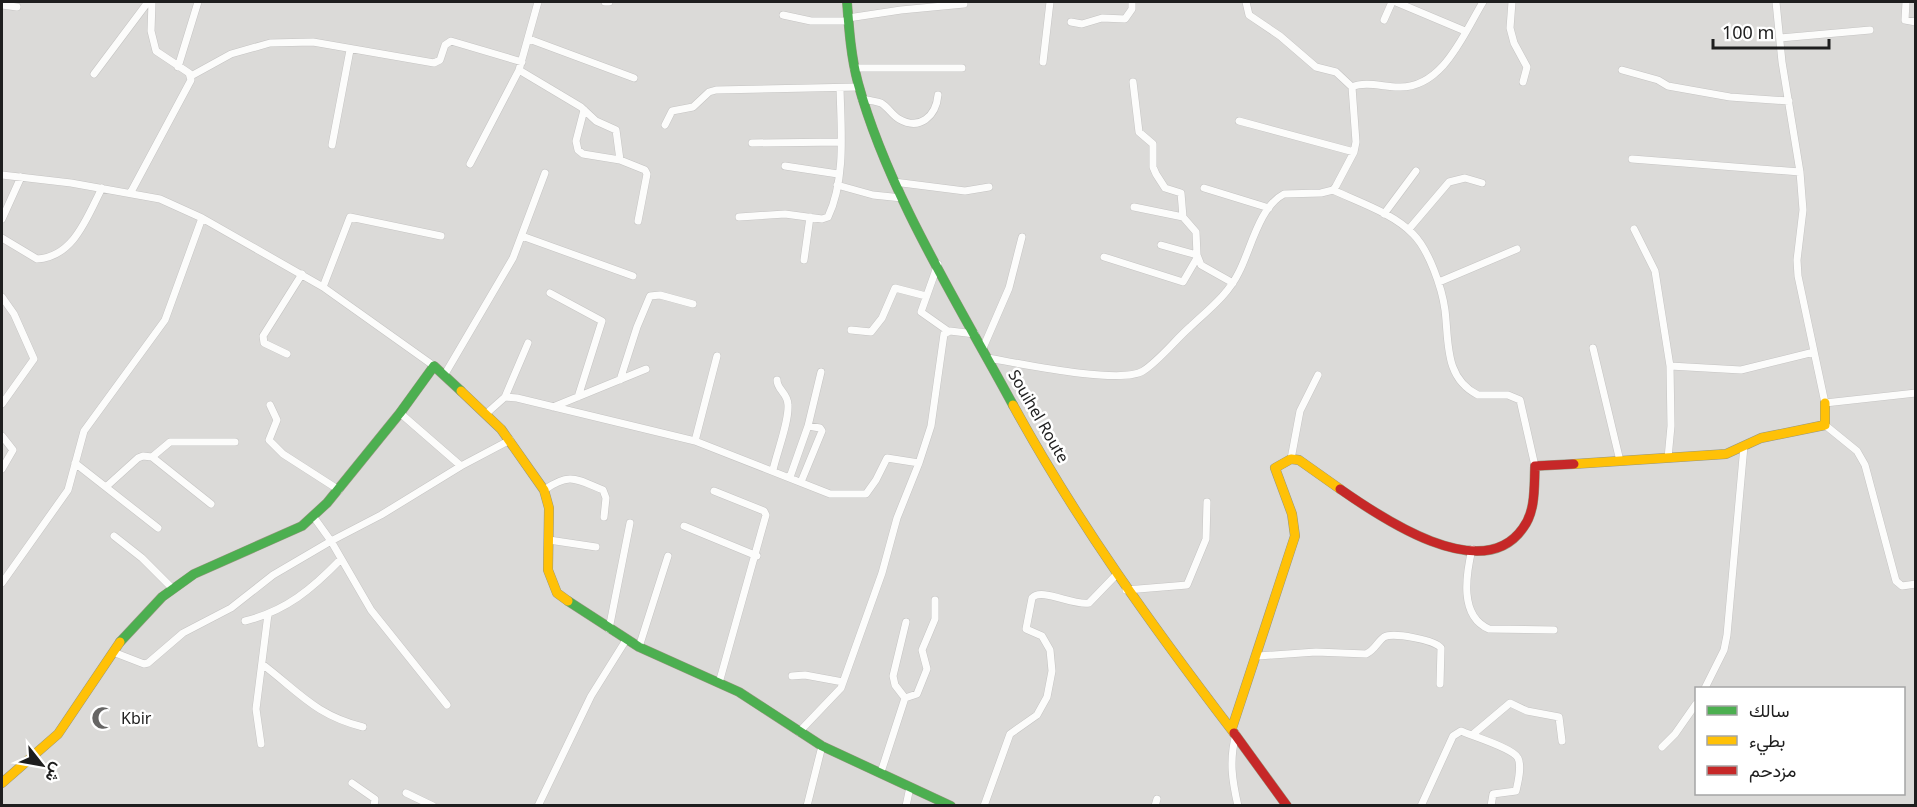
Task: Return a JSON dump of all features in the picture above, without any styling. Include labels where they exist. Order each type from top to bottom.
[{"type":"street","points":[[150,2],[153,44],[162,57],[191,76]]},
{"type":"street","points":[[94,74],[150,2]]},
{"type":"street","points":[[178,67],[198,2]]},
{"type":"street","points":[[470,164],[519,70],[538,2]]},
{"type":"street","name":"Souihel Route","points":[[847,2],[858,87],[894,182],[988,358],[1071,507],[1126,590],[1234,731],[1287,806]]},
{"type":"street","points":[[1043,62],[1050,2]]},
{"type":"street","points":[[1071,22],[1082,24],[1095,18],[1125,19],[1132,9],[1132,2]]},
{"type":"street","points":[[1246,2],[1250,15],[1280,36],[1316,67],[1336,72],[1352,87],[1356,142],[1354,152],[1332,190]]},
{"type":"street","points":[[1384,20],[1394,2],[1465,31]]},
{"type":"street","points":[[1352,87],[1415,85],[1447,61],[1483,2]]},
{"type":"street","points":[[1512,2],[1510,28],[1514,43],[1527,68],[1524,82]]},
{"type":"street","points":[[1776,2],[1800,172],[1803,210],[1797,260],[1825,403],[1825,425]]},
{"type":"street","points":[[1906,2],[1905,20],[1916,22]]},
{"type":"street","points":[[783,15],[811,21],[848,20],[901,9],[964,4]]},
{"type":"street","points":[[2,5],[17,7]]},
{"type":"street","points":[[1780,38],[1870,30]]},
{"type":"street","points":[[529,39],[634,78]]},
{"type":"street","points":[[191,76],[231,54],[270,43],[313,42],[434,63],[440,60],[445,45],[451,41],[522,62]]},
{"type":"street","points":[[332,145],[350,50]]},
{"type":"street","points":[[854,68],[962,68]]},
{"type":"street","points":[[519,70],[584,110],[596,121],[616,130],[620,160]]},
{"type":"street","points":[[1622,70],[1658,80],[1668,86],[1730,97],[1789,101]]},
{"type":"street","points":[[131,192],[191,80],[191,76]]},
{"type":"street","points":[[1133,82],[1139,132],[1154,147],[1153,167],[1165,188],[1181,193],[1183,217],[1196,232],[1197,257],[1204,268],[1233,283]]},
{"type":"street","points":[[665,125],[672,111],[693,108],[709,92],[716,90],[858,87]]},
{"type":"street","points":[[739,217],[785,214],[822,219],[828,217],[837,185],[841,142],[840,88]]},
{"type":"street","points":[[862,99],[880,103],[901,120],[911,122],[927,121],[932,116],[938,95]]},
{"type":"street","points":[[584,110],[576,141],[578,150],[583,154],[620,160],[646,171],[638,221]]},
{"type":"street","points":[[1239,121],[1354,152]]},
{"type":"street","points":[[752,143],[841,142]]},
{"type":"street","points":[[1632,159],[1800,172]]},
{"type":"street","points":[[785,166],[838,174]]},
{"type":"street","points":[[1384,214],[1416,171]]},
{"type":"street","points":[[445,374],[506,271],[522,236],[545,173]]},
{"type":"street","points":[[2,175],[131,192],[160,199],[202,218],[323,287],[445,374],[487,413],[510,440],[544,490],[549,508],[548,570],[554,588],[626,640],[739,692],[822,746],[951,806]]},
{"type":"street","points":[[2,219],[21,177]]},
{"type":"street","points":[[1409,229],[1449,182],[1465,178],[1482,183]]},
{"type":"street","points":[[894,182],[965,191],[989,187]]},
{"type":"street","points":[[837,185],[873,195],[902,198]]},
{"type":"street","points":[[2,238],[37,259],[55,256],[70,244],[102,188]]},
{"type":"street","points":[[1204,188],[1269,208]]},
{"type":"street","points":[[988,358],[1066,372],[1107,374],[1142,372],[1223,296],[1233,283],[1269,208],[1284,194],[1332,190],[1384,214],[1409,229],[1419,240],[1439,282],[1445,309],[1446,345],[1454,374],[1478,395],[1508,395],[1520,400],[1535,466],[1533,501],[1523,529],[1501,549],[1472,549],[1413,535],[1299,460],[1292,459],[1275,468],[1293,517],[1293,545],[1280,575],[1258,657],[1234,731],[1231,774],[1238,806]]},
{"type":"street","points":[[1134,207],[1183,217]]},
{"type":"street","points":[[804,260],[810,217]]},
{"type":"street","points":[[2,583],[63,499],[72,480],[84,430],[165,320],[202,218]]},
{"type":"street","points":[[323,287],[350,218],[441,236]]},
{"type":"street","points":[[1634,229],[1653,266],[1670,366],[1671,426],[1668,458]]},
{"type":"street","points":[[522,236],[633,276]]},
{"type":"street","points":[[983,348],[1009,288],[1022,237]]},
{"type":"street","points":[[1161,245],[1197,257]]},
{"type":"street","points":[[1439,282],[1516,249]]},
{"type":"street","points":[[1104,256],[1183,282],[1197,257]]},
{"type":"street","points":[[938,264],[922,315],[948,331],[975,334]]},
{"type":"street","points":[[287,354],[264,343],[263,336],[302,274]]},
{"type":"street","points":[[851,330],[871,332],[882,318],[895,288],[926,297]]},
{"type":"street","points":[[550,292],[602,321],[578,396]]},
{"type":"street","points":[[620,380],[637,327],[650,297],[660,295],[693,304]]},
{"type":"street","points":[[2,297],[14,314],[34,359],[2,404]]},
{"type":"street","points":[[799,732],[838,694],[843,682],[882,573],[897,518],[919,463],[934,413],[940,349],[944,334],[948,331]]},
{"type":"street","points":[[487,413],[505,396],[528,343]]},
{"type":"street","points":[[1593,348],[1620,461]]},
{"type":"street","points":[[1670,366],[1741,370],[1814,352]]},
{"type":"street","points":[[695,441],[717,356]]},
{"type":"street","points":[[3,779],[58,734],[113,652],[141,617],[172,588],[194,573],[285,535],[313,516],[339,490],[434,366]]},
{"type":"street","points":[[557,408],[578,396],[646,369]]},
{"type":"street","points":[[790,477],[807,426],[821,372]]},
{"type":"street","points":[[1292,459],[1300,411],[1318,375]]},
{"type":"street","points":[[773,470],[788,409],[787,396],[777,385],[777,380]]},
{"type":"street","points":[[1825,403],[1916,393]]},
{"type":"street","points":[[505,396],[695,441],[838,496],[862,495],[876,480],[887,458],[919,463]]},
{"type":"street","points":[[270,405],[277,420],[269,440],[283,454],[339,490]]},
{"type":"street","points":[[400,413],[461,466]]},
{"type":"street","points":[[1535,466],[1726,454],[1761,438],[1825,425]]},
{"type":"street","points":[[1825,425],[1861,455],[1896,581],[1902,586],[1916,584]]},
{"type":"street","points":[[801,482],[822,431],[820,428],[807,426]]},
{"type":"street","points":[[2,436],[13,450],[2,469]]},
{"type":"street","points":[[113,652],[144,664],[148,663],[183,633],[231,608],[273,575],[510,440]]},
{"type":"street","points":[[152,457],[170,442],[235,442]]},
{"type":"street","points":[[1706,687],[1724,650],[1728,635],[1744,446]]},
{"type":"street","points":[[107,486],[138,458],[152,457],[211,504]]},
{"type":"street","points":[[75,463],[158,528]]},
{"type":"street","points":[[544,490],[561,479],[570,478],[603,490],[606,498],[604,517]]},
{"type":"street","points":[[714,491],[766,513],[757,556],[719,683]]},
{"type":"street","points":[[1126,590],[1187,585],[1206,539],[1207,502]]},
{"type":"street","points":[[313,516],[331,541],[371,610],[447,705]]},
{"type":"street","points":[[609,629],[630,523]]},
{"type":"street","points":[[684,526],[757,556]]},
{"type":"street","points":[[114,536],[142,558],[172,588]]},
{"type":"street","points":[[549,540],[596,547]]},
{"type":"street","points":[[1472,549],[1467,591],[1470,606],[1482,625],[1489,629],[1554,630]]},
{"type":"street","points":[[639,647],[668,556]]},
{"type":"street","points":[[245,621],[268,614],[308,592],[341,559]]},
{"type":"street","points":[[984,806],[1010,734],[1037,715],[1047,697],[1052,657],[1043,638],[1026,629],[1032,598],[1041,594],[1078,603],[1089,603],[1116,575]]},
{"type":"street","points":[[905,698],[917,694],[926,676],[927,666],[922,650],[935,619],[935,600]]},
{"type":"street","points":[[261,744],[256,709],[268,614]]},
{"type":"street","points":[[905,698],[895,685],[893,676],[906,622]]},
{"type":"street","points":[[1258,657],[1316,652],[1366,654],[1386,636],[1422,640],[1437,644],[1441,648],[1440,684]]},
{"type":"street","points":[[537,806],[591,696],[626,640]]},
{"type":"street","points":[[262,664],[320,711],[337,720],[363,727]]},
{"type":"street","points":[[792,676],[805,675],[843,682]]},
{"type":"street","points":[[881,772],[905,698]]},
{"type":"street","points":[[1472,735],[1510,703],[1521,710],[1559,717],[1562,741]]},
{"type":"street","points":[[1662,747],[1675,734],[1695,705]]},
{"type":"street","points":[[1421,806],[1455,734],[1461,731],[1510,750],[1519,761],[1516,791],[1492,794],[1491,806]]},
{"type":"street","points":[[807,806],[822,746]]},
{"type":"street","points":[[352,783],[375,799],[374,806]]},
{"type":"street","points":[[906,806],[910,787]]},
{"type":"street","points":[[406,793],[433,806]]},
{"type":"shaded area","points":[[2,2],[1915,2],[1915,805],[2,806]]},
{"type":"traffic: fast","points":[[847,2],[852,53],[858,83],[887,166],[926,248],[1013,405]]},
{"type":"traffic: fast","points":[[120,642],[162,597],[194,574],[302,526],[327,503],[400,413],[434,366],[461,391]]},
{"type":"traffic: fast","points":[[568,601],[639,647],[739,692],[822,746],[951,806]]},
{"type":"traffic: slow","points":[[461,391],[501,429],[544,490],[549,508],[548,570],[557,593],[568,601]]},
{"type":"traffic: slow","points":[[1574,464],[1726,454],[1761,438],[1825,425],[1825,403]]},
{"type":"traffic: slow","points":[[1013,405],[1063,491],[1117,573],[1234,733]]},
{"type":"traffic: slow","points":[[1232,728],[1295,536],[1292,514],[1275,468],[1291,459],[1299,460],[1340,489]]},
{"type":"traffic: slow","points":[[2,783],[58,734],[120,642]]},
{"type":"traffic: jam","points":[[1340,489],[1380,515],[1431,541],[1458,549],[1483,551],[1505,544],[1523,528],[1534,498],[1535,466],[1574,464]]},
{"type":"traffic: jam","points":[[1234,733],[1287,806]]},
{"type":"place","name":"Kbir","points":[[103,718]]}]
